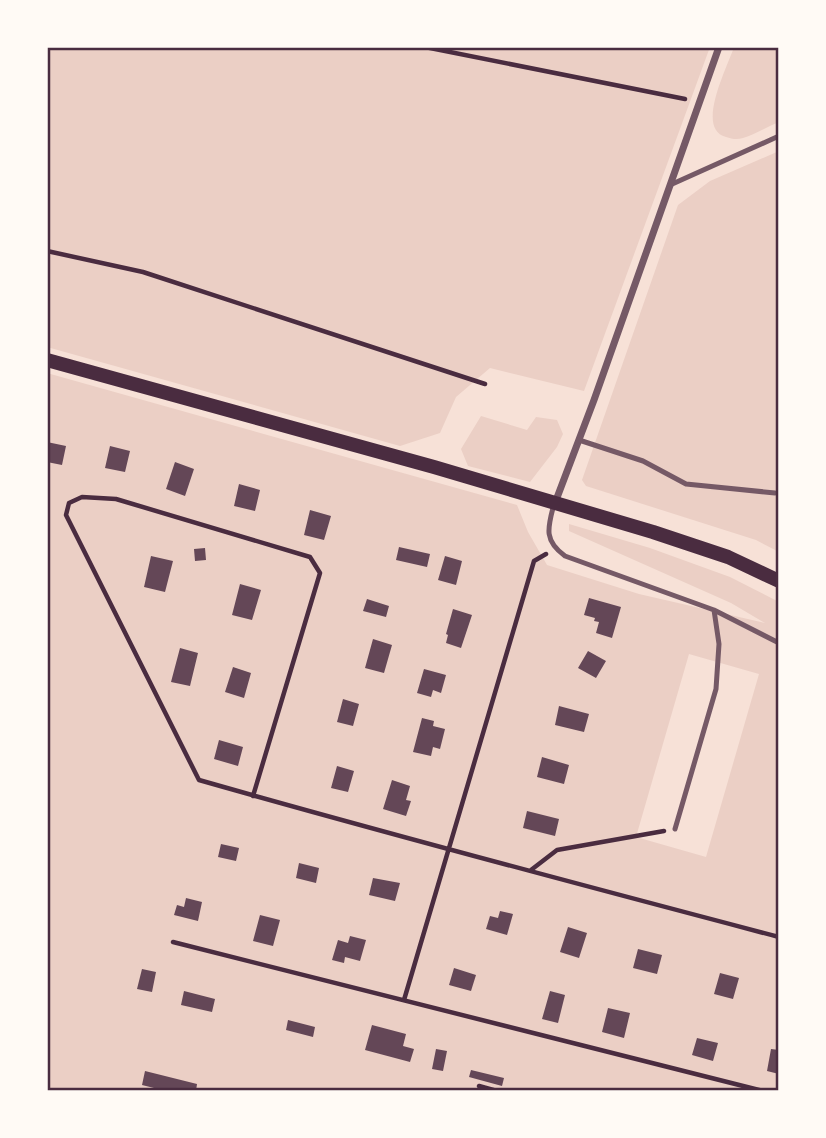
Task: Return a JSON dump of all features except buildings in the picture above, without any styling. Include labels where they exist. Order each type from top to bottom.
[{"type":"main road","points":[[47,360],[555,503],[728,557],[779,581]]},
{"type":"street","points":[[555,503],[719,47]]},
{"type":"lane","points":[[668,186],[779,135]]},
{"type":"lane","points":[[579,440],[643,461],[685,484],[775,493]]},
{"type":"lane","points":[[555,503],[548,530],[555,548],[565,556],[714,610],[779,643]]},
{"type":"lane","points":[[675,829],[716,689],[719,644],[714,610]]},
{"type":"path","points":[[425,47],[699,102]]},
{"type":"path","points":[[47,251],[143,272],[485,384]]},
{"type":"path","points":[[253,796],[320,573],[310,557],[116,499],[82,497],[69,503],[66,515],[199,780],[253,796],[448,849],[779,937]]},
{"type":"path","points":[[404,1000],[534,562]]},
{"type":"path","points":[[530,871],[557,850],[675,829]]},
{"type":"path","points":[[173,942],[763,1091]]},
{"type":"path","points":[[479,1086],[497,1091]]},
{"type":"shaded area","points":[[47,47],[710,47],[584,391],[490,368],[456,397],[440,433],[400,446],[47,347]]},
{"type":"shaded area","points":[[734,47],[779,47],[779,122],[741,139],[726,137],[717,132],[713,123],[716,97]]},
{"type":"shaded area","points":[[779,151],[779,552],[756,540],[586,486],[582,480],[678,205],[710,181]]},
{"type":"shaded area","points":[[47,373],[517,505],[528,532],[547,565],[639,594],[765,623],[731,603],[569,531],[569,524],[650,548],[730,577],[779,602],[779,1091],[47,1091]],"holes":[[[689,654],[759,674],[706,857],[636,837]]]},
{"type":"shaded area","points":[[481,416],[527,430],[536,417],[557,420],[563,434],[557,447],[530,482],[468,466],[461,449]]}]
